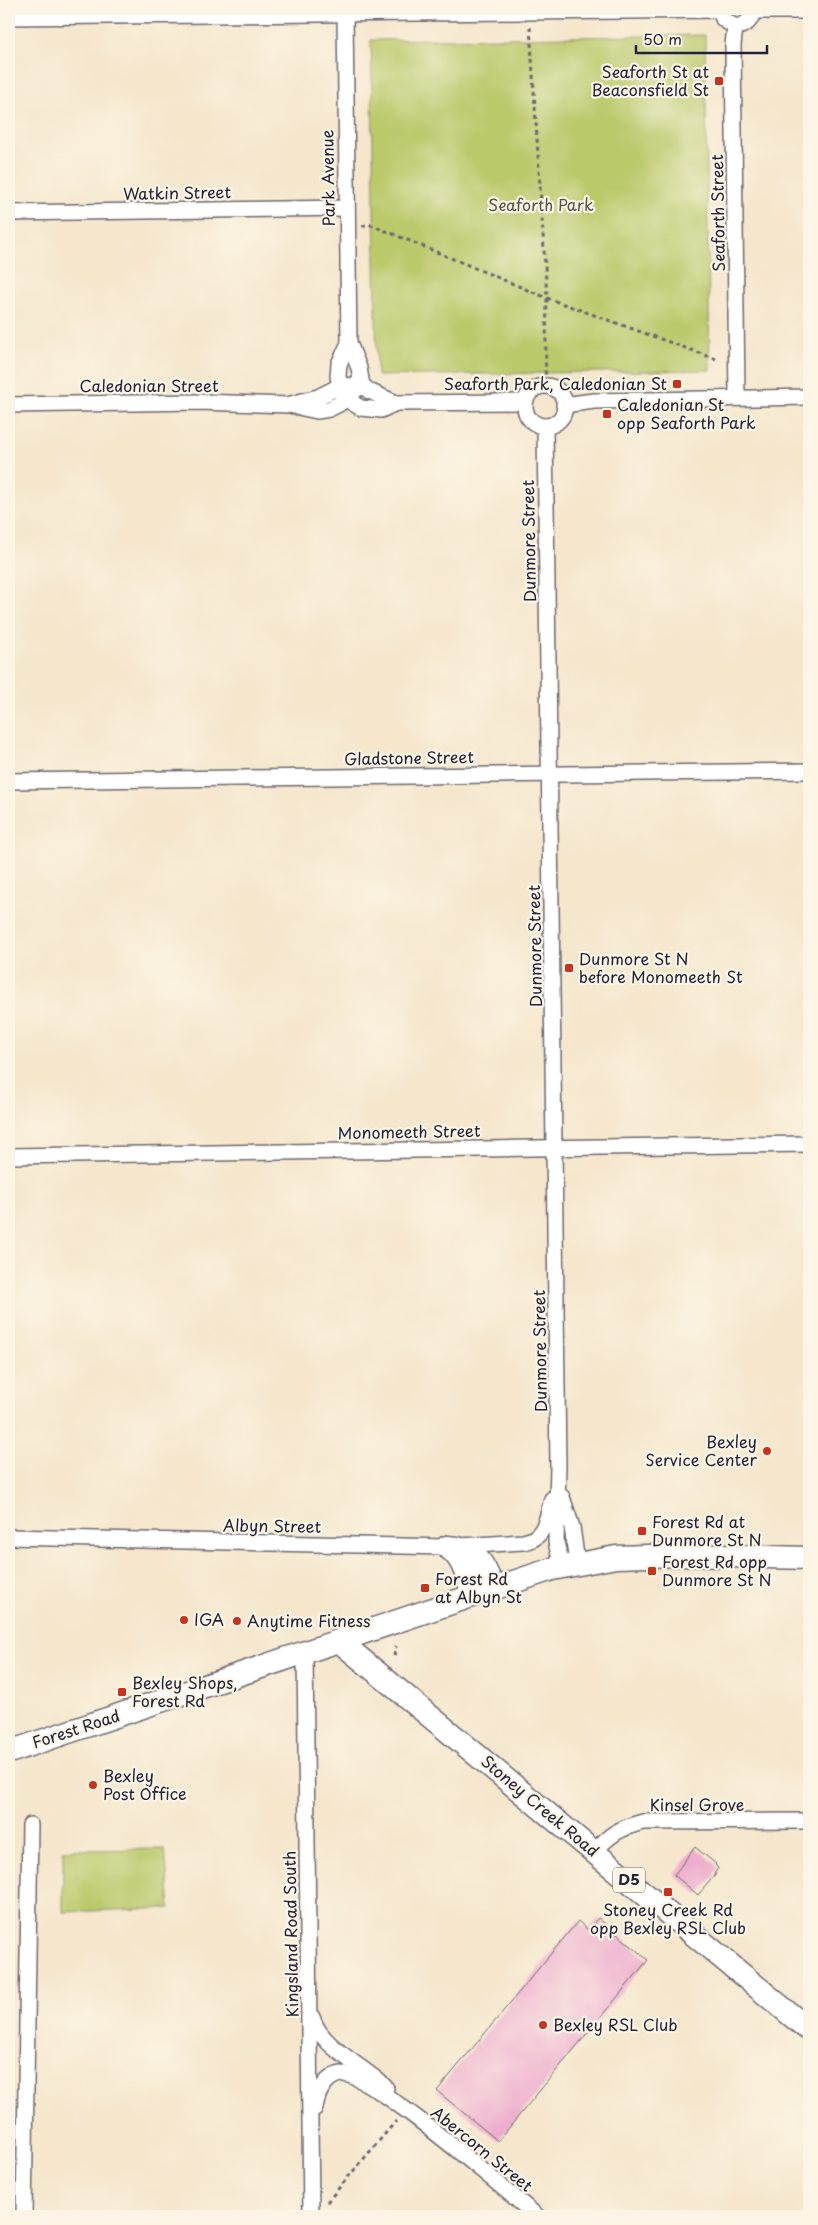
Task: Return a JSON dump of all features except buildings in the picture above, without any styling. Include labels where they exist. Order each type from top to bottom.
[{"type":"main road","points":[[447,1547],[463,1563],[483,1592]]},
{"type":"main road","name":"Forest Road","points":[[9,1752],[483,1592],[570,1565],[616,1557],[679,1555],[809,1558]]},
{"type":"main road","name":"Stoney Creek Road","points":[[339,1640],[809,2030]]},
{"type":"street","points":[[9,17],[721,9],[723,19],[735,27],[745,25],[752,16],[753,10],[809,11]]},
{"type":"street","name":"Park Avenue","points":[[345,14],[346,229],[349,342],[359,368],[362,385]]},
{"type":"street","name":"Seaforth Street","points":[[735,27],[733,45],[737,398]]},
{"type":"street","name":"Watkin Street","points":[[9,213],[346,208]]},
{"type":"street","name":"Park Avenue","points":[[342,393],[339,364],[349,342]]},
{"type":"street","points":[[362,385],[369,391],[396,403],[525,402]]},
{"type":"street","name":"Caledonian Street","points":[[9,405],[199,402],[289,405],[317,411],[329,409],[342,393],[362,385]]},
{"type":"street","points":[[545,386],[556,390],[563,399],[564,411],[557,421],[545,426],[534,423],[530,419],[526,414],[525,402],[534,389],[545,386]]},
{"type":"street","points":[[342,393],[361,408],[381,410],[396,403]]},
{"type":"street","points":[[564,404],[594,401],[809,397]]},
{"type":"street","name":"Dunmore Street","points":[[545,426],[558,1466],[562,1500],[572,1527],[570,1565]]},
{"type":"street","name":"Gladstone Street","points":[[9,781],[809,771]]},
{"type":"street","name":"Monomeeth Street","points":[[9,1156],[809,1144]]},
{"type":"street","name":"Dunmore Street","points":[[534,1540],[542,1532],[546,1522],[556,1485],[558,1466]]},
{"type":"street","name":"Albyn Street","points":[[9,1537],[447,1547],[534,1540]]},
{"type":"street","name":"Kingsland Road South","points":[[306,1651],[309,1998],[312,2154],[316,2213]]},
{"type":"street","name":"Kinsel Grove","points":[[594,1852],[607,1838],[623,1827],[643,1822],[809,1821]]},
{"type":"street","points":[[24,2216],[30,1825]]},
{"type":"street","name":"Abercorn Street","points":[[309,1998],[315,2026],[324,2039],[371,2074],[406,2109],[537,2216]]},
{"type":"street","name":"Abercorn Street","points":[[312,2154],[312,2124],[316,2099],[322,2088],[336,2076],[342,2074],[353,2077],[406,2109]]},
{"type":"path","points":[[535,11],[533,57],[547,298],[545,386]]},
{"type":"path","points":[[346,229],[369,224],[547,298],[716,359]]},
{"type":"path","points":[[394,1656],[396,1646]]},
{"type":"path","points":[[316,2213],[406,2109]]},
{"type":"green space","name":"Seaforth Park","points":[[705,35],[710,370],[377,376],[371,40]]},
{"type":"green space","points":[[165,1849],[170,1908],[63,1912],[63,1850]]},
{"type":"place","name":"Seaforth St at Beaconsfield St","points":[[719,81]]},
{"type":"place","name":"Seaforth Park, Caledonian St","points":[[677,384]]},
{"type":"place","name":"Caledonian St opp Seaforth Park","points":[[607,414]]},
{"type":"place","name":"Dunmore St N before Monomeeth St","points":[[569,968]]},
{"type":"place","name":"Bexley Service Center","points":[[767,1451]]},
{"type":"place","name":"Forest Rd at Dunmore St N","points":[[642,1531]]},
{"type":"place","name":"Forest Rd opp Dunmore St N","points":[[652,1571]]},
{"type":"place","name":"Forest Rd at Albyn St","points":[[425,1588]]},
{"type":"place","name":"IGA","points":[[184,1620]]},
{"type":"place","name":"Anytime Fitness","points":[[237,1621]]},
{"type":"place","name":"Bexley Shops, Forest Rd","points":[[122,1692]]},
{"type":"place","name":"Bexley Post Office","points":[[93,1785]]},
{"type":"place","name":"Stoney Creek Rd opp Bexley RSL Club","points":[[668,1892]]},
{"type":"place","name":"Bexley RSL Club","points":[[543,2025]]}]
